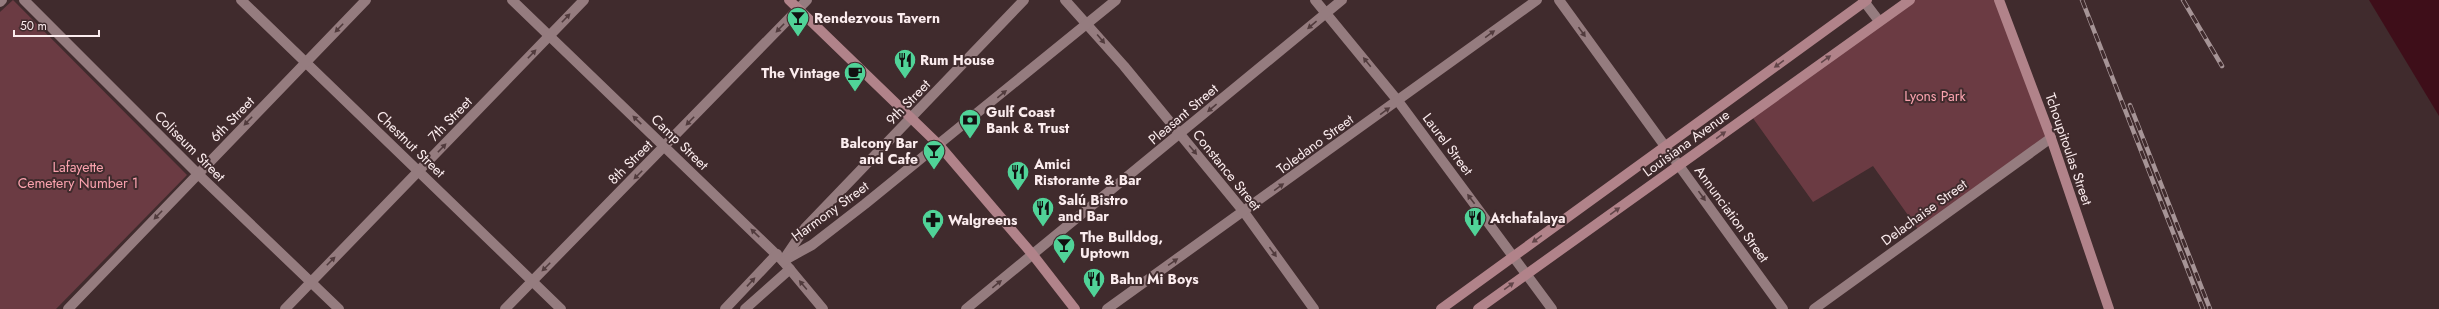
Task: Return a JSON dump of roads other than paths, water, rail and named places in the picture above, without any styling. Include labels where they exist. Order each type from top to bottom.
[{"type":"street","name":"Coliseum Street","points":[[24,0],[198,174],[339,309]]},
{"type":"street","name":"Chestnut Street","points":[[241,0],[561,309]]},
{"type":"street","name":"6th Street","points":[[68,309],[366,0]]},
{"type":"street","name":"Camp Street","points":[[512,0],[780,258],[823,309]]},
{"type":"street","name":"7th Street","points":[[285,309],[584,0]]},
{"type":"street","points":[[789,0],[939,145],[1033,255],[1075,309]]},
{"type":"street","name":"8th Street","points":[[504,309],[665,147],[807,0]]},
{"type":"street","name":"9th Street","points":[[780,258],[805,228],[912,119],[1024,0]]},
{"type":"street","name":"Constance Street","points":[[1065,0],[1088,23],[1244,212],[1314,309]]},
{"type":"street","name":"Harmony Street","points":[[726,309],[780,258],[812,245],[939,145],[1116,0]]},
{"type":"street","name":"Laurel Street","points":[[1315,0],[1398,101],[1552,309]]},
{"type":"street","name":"Pleasant Street","points":[[966,309],[1342,0]]},
{"type":"street","name":"Toledano Street","points":[[1107,309],[1537,0]]},
{"type":"street","name":"Annunciation Street","points":[[1559,0],[1783,309]]},
{"type":"street","name":"Louisiana Avenue","points":[[1478,309],[1910,0]]},
{"type":"street","name":"Tchoupitoulas Street","points":[[1999,0],[2051,138],[2109,309]]},
{"type":"street","points":[[1865,1],[1879,22]]},
{"type":"street","name":"Louisiana Avenue","points":[[1440,309],[1865,1]]},
{"type":"street","name":"Delachaise Street","points":[[1814,309],[2051,138]]},
{"type":"street","points":[[745,309],[790,269]]},
{"type":"railway","points":[[2082,0],[2203,309]]},
{"type":"railway","points":[[2183,0],[2222,66]]},
{"type":"railway","points":[[2130,105],[2210,309]]},
{"type":"place","name":"Rendezvous Tavern","points":[[798,38]]},
{"type":"place","name":"Rum House","points":[[905,80]]},
{"type":"place","name":"The Vintage","points":[[855,92]]},
{"type":"place","name":"Gulf Coast Bank & Trust","points":[[970,140]]},
{"type":"place","name":"Balcony Bar and Cafe","points":[[934,170]]},
{"type":"place","name":"Amici Ristorante & Bar","points":[[1018,192]]},
{"type":"place","name":"Salú Bistro and Bar","points":[[1043,228]]},
{"type":"place","name":"Atchafalaya","points":[[1475,238]]},
{"type":"place","name":"Walgreens","points":[[933,240]]},
{"type":"place","name":"The Bulldog, Uptown","points":[[1064,264]]},
{"type":"place","name":"Bahn Mi Boys","points":[[1094,298]]},
{"type":"park label","name":"Lyons Park","points":[[1935,96]]},
{"type":"park label","name":"Lafayette Cemetery Number 1","points":[[78,176]]}]
